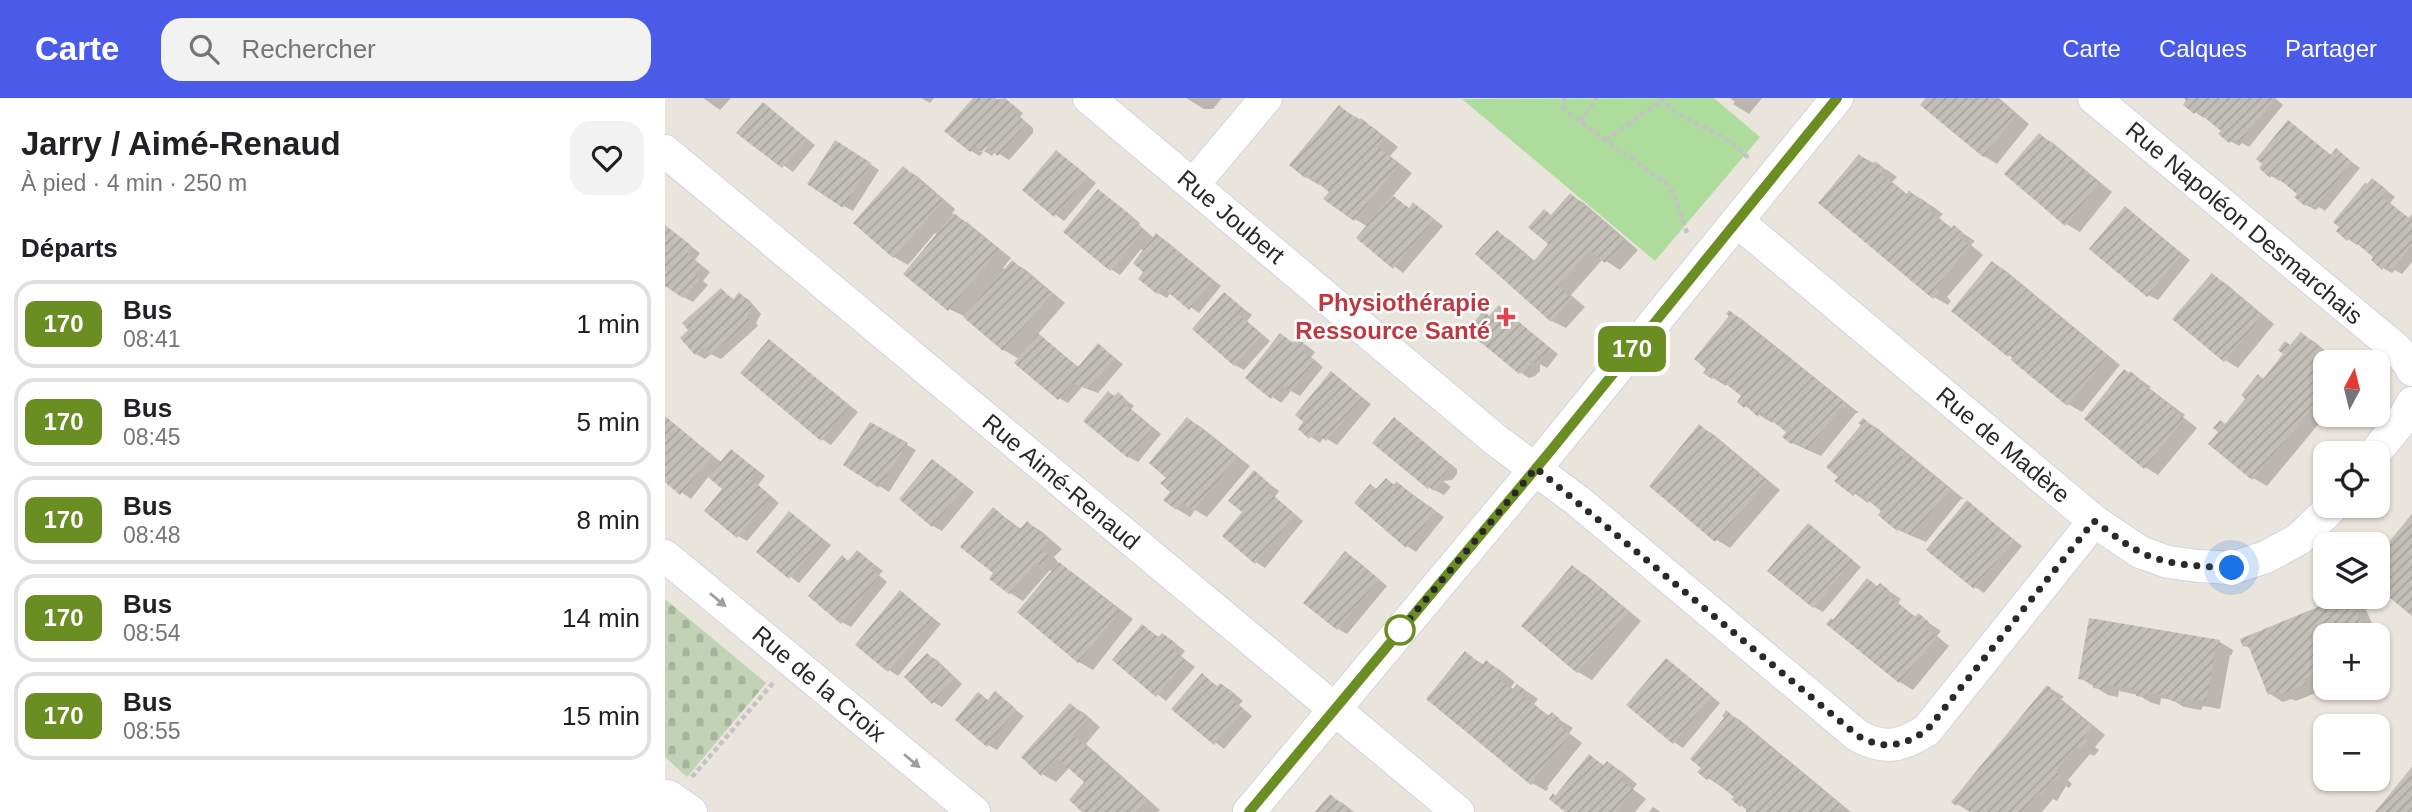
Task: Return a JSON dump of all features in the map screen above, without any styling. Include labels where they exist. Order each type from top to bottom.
[{"type":"street","name":"Rue Joubert","points":[[1089,98],[1497,441],[1536,468],[1858,736],[1875,745],[1902,743],[1927,730],[2094,521]]},
{"type":"street","points":[[1193,185],[1266,98]]},
{"type":"street","points":[[1249,812],[1536,468],[1837,98]]},
{"type":"street","name":"Rue Napoléon Desmarchais","points":[[2094,98],[2403,359]]},
{"type":"street","name":"Rue Aimé-Renaud","points":[[665,151],[1458,812]]},
{"type":"street","name":"Rue de Madère","points":[[1737,221],[2094,521],[2140,552],[2168,562],[2232,568],[2266,557],[2299,538],[2320,518]]},
{"type":"street","points":[[2385,441],[2412,403]]},
{"type":"street","name":"Rue de la Croix","points":[[665,556],[974,812]]},
{"type":"path","points":[[1565,98],[1563,107],[1668,185],[1675,197],[1698,269]]},
{"type":"path","points":[[1580,121],[1597,98]]},
{"type":"path","points":[[1606,140],[1661,99],[1685,119],[1733,144],[1770,180]]},
{"type":"path","points":[[681,798],[791,661]]},
{"type":"green space","points":[[1714,98],[1760,137],[1655,261],[1462,99]]},
{"type":"green space","points":[[665,599],[766,683],[687,777],[665,757]]},
{"type":"building","points":[[973,98],[1005,98],[1015,107],[1012,111],[1025,121],[1024,127],[998,156],[986,147],[982,152],[975,146],[970,152],[944,131]]},
{"type":"building","points":[[1926,98],[1996,98],[2016,115],[1983,157],[1920,105]]},
{"type":"building","points":[[2183,98],[2276,98],[2239,143],[2233,139],[2229,143],[2218,134],[2221,131],[2209,121],[2183,105],[2186,100]]},
{"type":"building","points":[[763,102],[807,139],[782,168],[736,133]]},
{"type":"building","points":[[1339,105],[1358,121],[1361,118],[1385,138],[1378,147],[1399,164],[1354,221],[1323,199],[1329,192],[1308,175],[1305,178],[1289,165]]},
{"type":"building","points":[[2288,120],[2331,155],[2336,148],[2352,162],[2315,207],[2309,202],[2305,206],[2294,197],[2297,194],[2273,174],[2270,178],[2259,168],[2262,164],[2256,159]]},
{"type":"building","points":[[2039,133],[2099,183],[2065,226],[2004,174]]},
{"type":"building","points":[[835,140],[871,163],[843,208],[807,184]]},
{"type":"building","points":[[1056,150],[1088,176],[1054,217],[1022,190]]},
{"type":"building","points":[[1859,154],[1872,165],[1875,161],[1884,168],[1880,173],[1906,195],[1909,190],[1919,201],[1921,198],[1930,206],[1927,209],[1951,229],[1954,225],[1963,233],[1959,237],[1970,246],[1935,288],[1939,292],[1933,299],[1818,203]]},
{"type":"building","points":[[903,166],[943,201],[893,258],[853,223]]},
{"type":"building","points":[[2372,178],[2387,190],[2382,197],[2408,218],[2412,214],[2412,245],[2392,270],[2386,265],[2382,270],[2371,260],[2373,257],[2350,238],[2347,241],[2336,231],[2339,227],[2333,222]]},
{"type":"building","points":[[1098,189],[1132,216],[1130,219],[1144,230],[1110,271],[1063,232]]},
{"type":"building","points":[[1570,193],[1625,241],[1605,263],[1590,250],[1558,286],[1572,298],[1551,322],[1475,254],[1497,230],[1533,262],[1548,244],[1528,227],[1544,209],[1551,215]]},
{"type":"building","points":[[1392,195],[1409,208],[1413,202],[1434,220],[1393,269],[1356,238]]},
{"type":"building","points":[[2125,206],[2182,254],[2147,297],[2089,249]]},
{"type":"building","points":[[954,213],[999,249],[948,311],[903,274]]},
{"type":"building","points":[[665,225],[692,246],[687,253],[702,266],[695,274],[700,279],[683,298],[665,286]]},
{"type":"building","points":[[1156,233],[1213,280],[1189,310],[1162,287],[1157,294],[1138,279],[1143,272],[1133,263]]},
{"type":"building","points":[[1012,260],[1052,294],[1003,351],[963,317]]},
{"type":"building","points":[[1992,261],[2108,356],[2067,406],[2011,360],[2013,356],[2010,354],[2008,357],[1951,311]]},
{"type":"building","points":[[2212,273],[2262,316],[2224,362],[2172,319]]},
{"type":"building","points":[[721,288],[733,300],[739,292],[753,307],[747,317],[750,320],[711,355],[704,347],[695,355],[680,338],[688,330],[682,323]]},
{"type":"building","points":[[1224,292],[1244,309],[1239,315],[1262,335],[1234,366],[1192,329]]},
{"type":"building","points":[[1499,305],[1550,348],[1537,365],[1531,359],[1531,365],[1519,374],[1467,331],[1483,311],[1489,316]]},
{"type":"building","points":[[1729,310],[1785,355],[1782,358],[1787,362],[1790,358],[1847,405],[1844,408],[1842,406],[1807,450],[1795,440],[1791,444],[1782,437],[1786,432],[1761,412],[1758,417],[1750,410],[1752,407],[1748,403],[1744,408],[1737,402],[1741,396],[1715,375],[1712,379],[1703,373],[1706,369],[1694,359],[1729,316],[1726,314]]},
{"type":"building","points":[[2301,332],[2322,350],[2313,350],[2313,407],[2252,480],[2208,444],[2218,432],[2213,428],[2220,420],[2225,424],[2245,399],[2241,395],[2258,374],[2263,379],[2283,354],[2278,350],[2285,341],[2290,345]]},
{"type":"building","points":[[1038,333],[1078,367],[1098,343],[1115,358],[1088,389],[1072,383],[1058,400],[1014,363]]},
{"type":"building","points":[[1280,333],[1293,343],[1297,338],[1307,346],[1303,351],[1315,361],[1290,392],[1282,385],[1271,399],[1245,378]]},
{"type":"building","points":[[769,339],[850,406],[821,441],[740,373]]},
{"type":"building","points":[[2124,369],[2139,378],[2137,380],[2172,406],[2184,419],[2144,469],[2084,419]]},
{"type":"building","points":[[1331,371],[1363,398],[1326,441],[1315,432],[1309,439],[1298,429],[1303,422],[1295,415]]},
{"type":"building","points":[[1108,391],[1114,396],[1118,392],[1126,399],[1123,403],[1153,428],[1128,458],[1083,421]]},
{"type":"building","points":[[665,416],[713,456],[680,495],[665,482]]},
{"type":"building","points":[[1187,417],[1237,457],[1193,511],[1182,502],[1176,510],[1163,500],[1170,492],[1160,483],[1166,478],[1149,463]]},
{"type":"building","points":[[1394,417],[1448,462],[1449,468],[1443,476],[1437,476],[1443,480],[1434,491],[1372,443]]},
{"type":"building","points":[[1863,418],[1905,453],[1902,456],[1904,458],[1908,455],[1951,490],[1911,536],[1900,527],[1897,531],[1878,515],[1881,511],[1857,491],[1853,496],[1834,481],[1838,477],[1826,467],[1861,425],[1858,423]]},
{"type":"building","points":[[870,422],[908,443],[879,488],[843,465]]},
{"type":"building","points":[[1699,424],[1767,481],[1715,542],[1649,486]]},
{"type":"building","points":[[731,449],[757,470],[750,479],[771,496],[737,538],[704,511],[722,489],[708,477]]},
{"type":"building","points":[[932,459],[966,486],[932,527],[899,499]]},
{"type":"building","points":[[1254,470],[1271,485],[1266,490],[1295,514],[1255,564],[1222,536],[1242,512],[1228,501]]},
{"type":"building","points":[[1386,478],[1394,485],[1396,481],[1436,511],[1406,548],[1354,503],[1370,484],[1376,489]]},
{"type":"building","points":[[1967,500],[2014,540],[1974,589],[1926,550]]},
{"type":"building","points":[[993,507],[1019,530],[1027,521],[1049,541],[1041,549],[1049,555],[1040,565],[1036,563],[1009,594],[989,579],[993,573],[960,547]]},
{"type":"building","points":[[789,511],[823,539],[789,579],[756,552]]},
{"type":"building","points":[[2412,514],[2412,616],[2390,598],[2390,541]]},
{"type":"building","points":[[1808,523],[1853,560],[1813,608],[1767,571]]},
{"type":"building","points":[[857,550],[875,565],[871,569],[879,576],[841,624],[808,596],[842,555],[848,561]]},
{"type":"building","points":[[1345,551],[1379,579],[1337,630],[1303,603]]},
{"type":"building","points":[[1059,562],[1120,611],[1078,663],[1017,612]]},
{"type":"building","points":[[1572,565],[1629,612],[1577,673],[1521,626]]},
{"type":"building","points":[[1867,578],[1877,586],[1880,583],[1889,590],[1886,594],[1915,617],[1918,613],[1929,622],[1925,627],[1937,637],[1899,683],[1826,624],[1831,618],[1833,620]]},
{"type":"building","points":[[900,590],[933,618],[888,672],[855,645]]},
{"type":"building","points":[[2313,609],[2356,609],[2362,623],[2313,623],[2313,675],[2304,679],[2306,684],[2280,695],[2279,691],[2268,695],[2248,645],[2243,647],[2240,639]]},
{"type":"building","points":[[2089,618],[2220,640],[2219,649],[2216,648],[2206,702],[2189,699],[2187,704],[2169,700],[2169,696],[2148,692],[2147,698],[2136,696],[2138,690],[2105,685],[2104,690],[2093,688],[2094,682],[2078,679]]},
{"type":"building","points":[[1142,624],[1158,637],[1162,633],[1177,644],[1173,649],[1186,661],[1156,697],[1112,660]]},
{"type":"building","points":[[1465,651],[1482,665],[1486,660],[1502,673],[1498,678],[1512,690],[1517,684],[1525,690],[1522,695],[1548,716],[1552,712],[1560,719],[1557,724],[1570,735],[1531,785],[1426,699]]},
{"type":"building","points":[[927,653],[954,678],[932,704],[904,677]]},
{"type":"building","points":[[1666,658],[1712,696],[1673,744],[1626,705]]},
{"type":"building","points":[[1202,673],[1217,687],[1220,683],[1235,694],[1231,698],[1244,710],[1214,745],[1171,709]]},
{"type":"building","points":[[2047,685],[2051,688],[2049,691],[2092,726],[2083,738],[2087,741],[2080,750],[2076,746],[2056,771],[2060,775],[2054,782],[2052,779],[2042,795],[2039,792],[2022,812],[1971,812],[1959,802],[1956,806],[1951,802]]},
{"type":"building","points":[[995,691],[1016,709],[987,747],[955,720],[978,692],[988,700]]},
{"type":"building","points":[[1070,703],[1088,719],[1073,735],[1147,801],[1137,812],[1082,812],[1069,800],[1084,782],[1057,758],[1041,776],[1021,757]]},
{"type":"building","points":[[1726,710],[1842,806],[1832,812],[1746,812],[1747,808],[1742,804],[1740,807],[1731,799],[1734,797],[1709,777],[1707,780],[1697,772],[1701,768],[1690,759],[1724,718],[1722,716]]},
{"type":"building","points":[[1589,754],[1603,766],[1607,761],[1625,775],[1621,780],[1634,790],[1615,812],[1565,812],[1549,799],[1553,793],[1555,796]]},
{"type":"building","points":[[2412,767],[2412,812],[2375,812]]},
{"type":"building","points":[[1330,794],[1351,812],[1315,812]]},
{"type":"bus line","name":"170","points":[[1249,812],[1548,454],[1837,98]]},
{"type":"place","name":"Physiothérapie Ressource Santé","points":[[1506,317]]},
{"type":"route","points":[[1400,630],[1397,634],[1536,468],[1858,736],[1875,745],[1893,745],[1911,740],[1927,730],[2094,521],[2140,552],[2168,562],[2232,568]]}]
